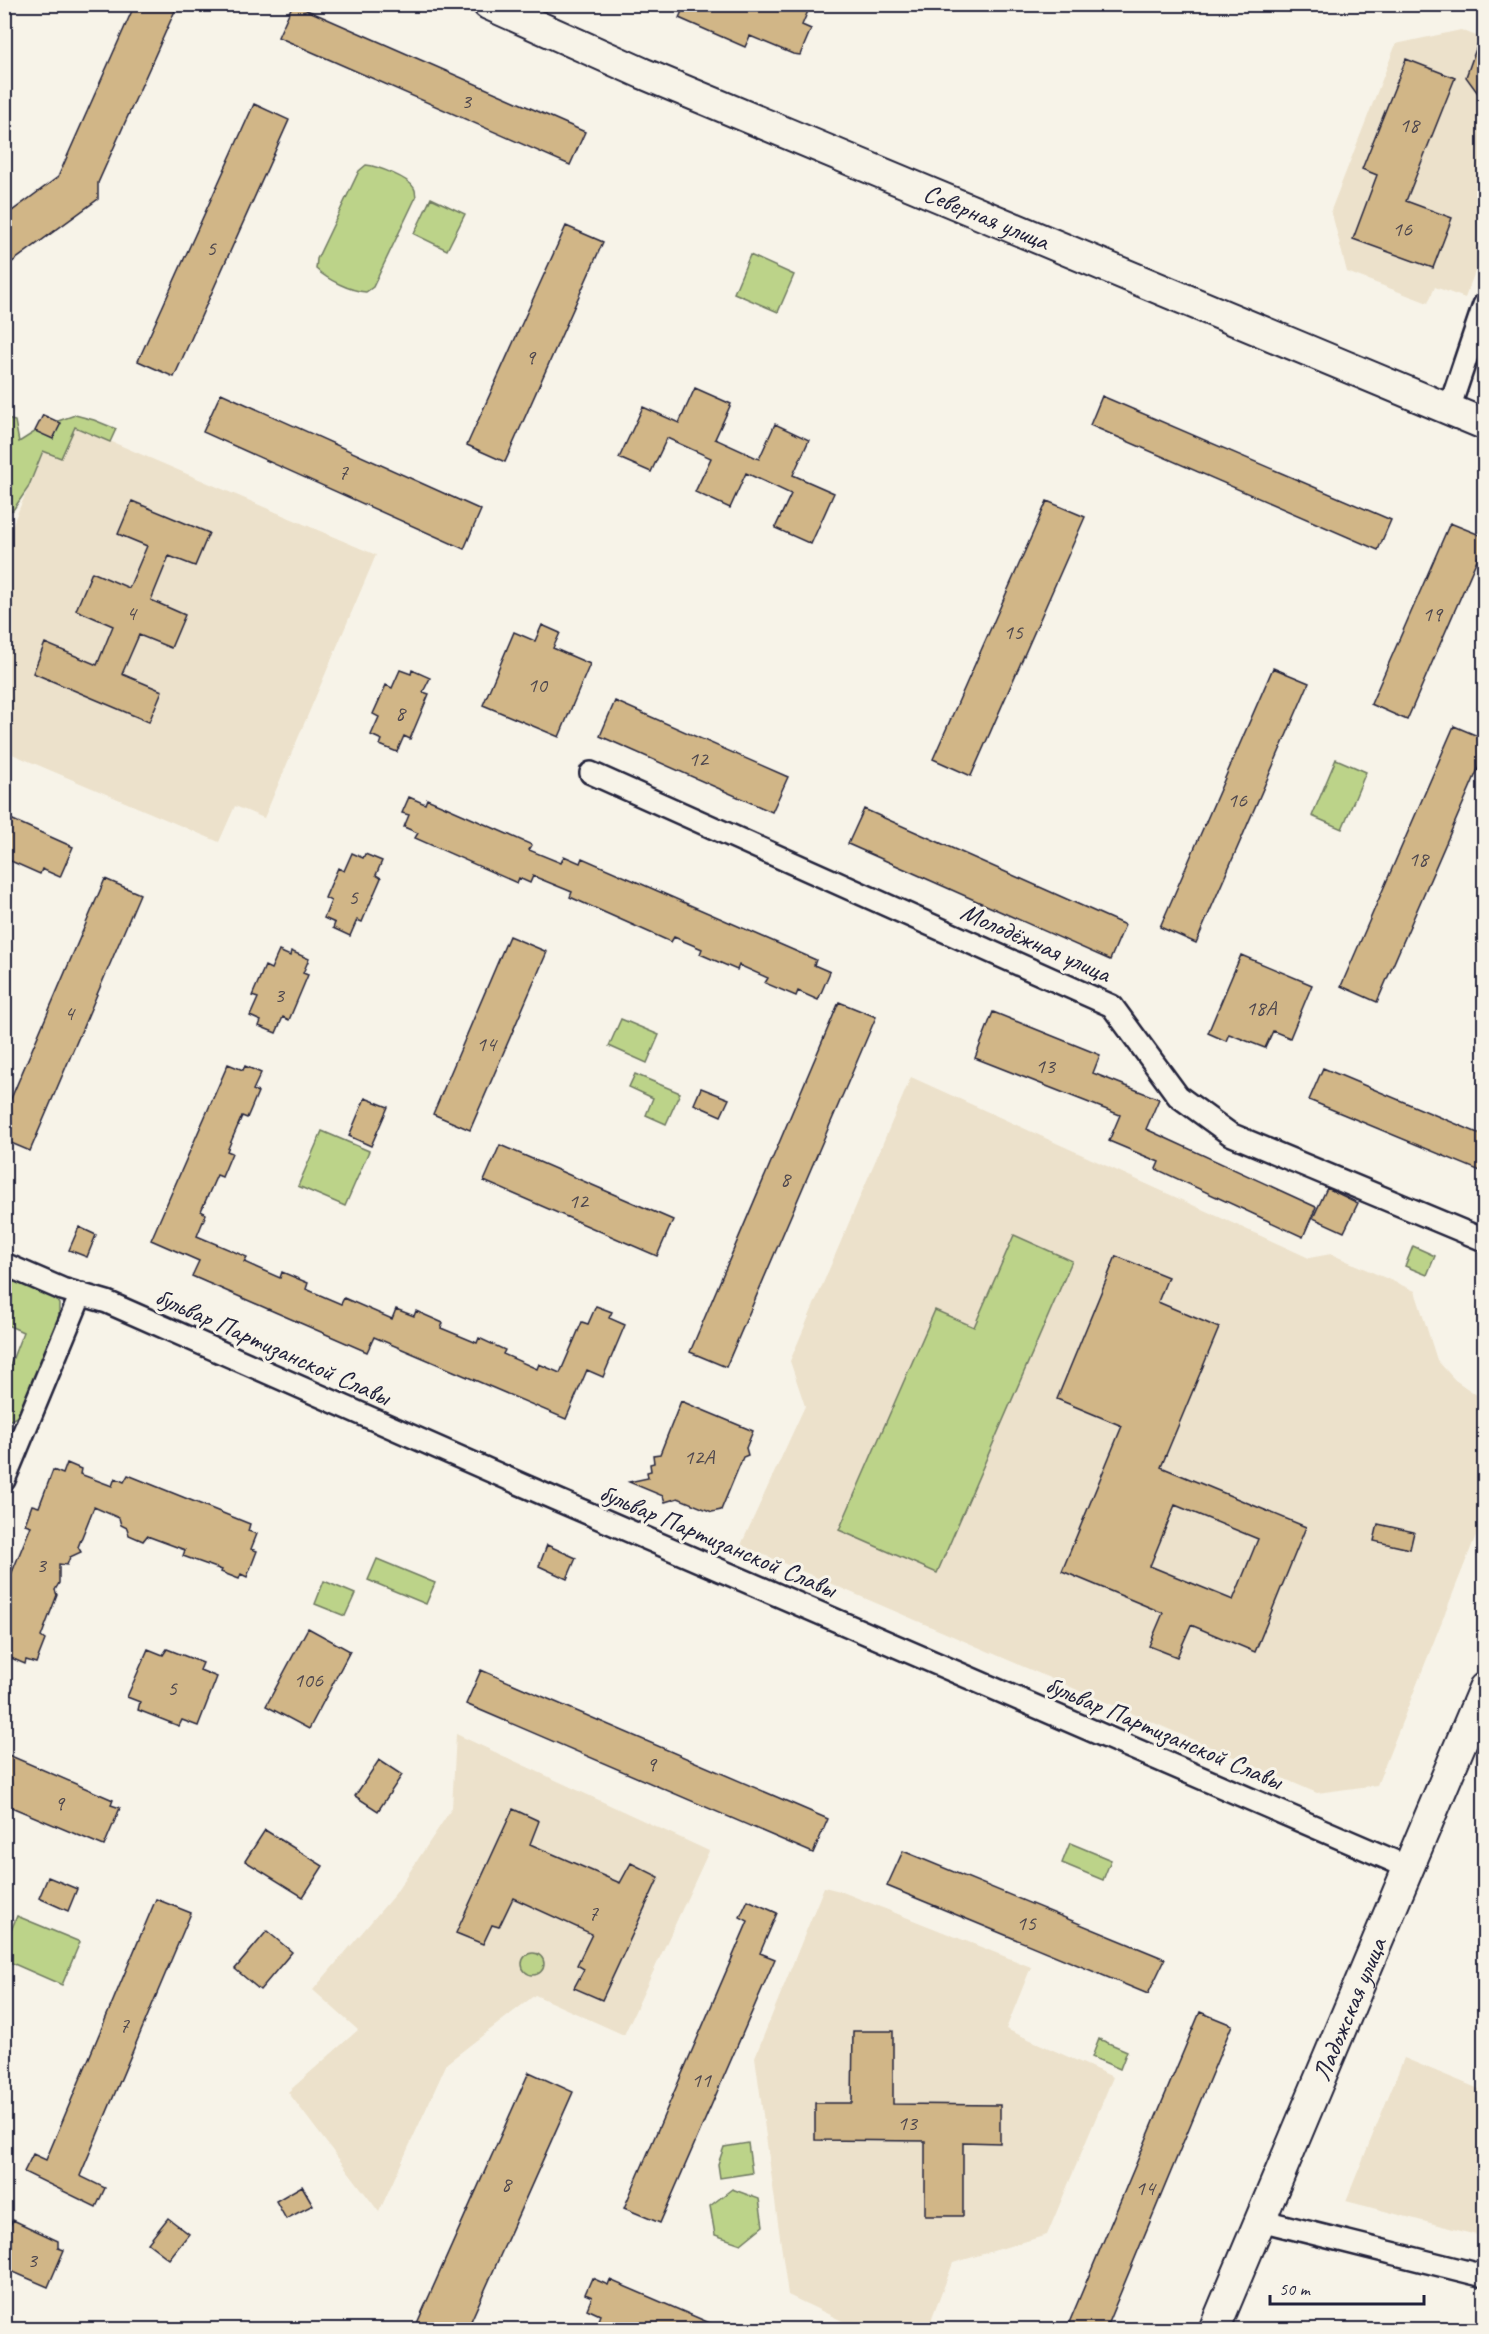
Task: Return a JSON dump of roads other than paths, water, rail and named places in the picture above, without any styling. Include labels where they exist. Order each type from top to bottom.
[{"type":"street","name":"Северная улица","points":[[488,4],[642,73],[1060,245],[1485,424]]},
{"type":"street","points":[[1449,409],[1485,305]]},
{"type":"street","name":"Молодёжная улица","points":[[591,774],[1112,1006],[1178,1096],[1230,1134],[1485,1240]]},
{"type":"street","name":"бульвар Партизанской Славы","points":[[4,1264],[107,1302],[525,1486],[1410,1868]]},
{"type":"street","points":[[4,1480],[81,1294]]},
{"type":"street","name":"Ладожская улица","points":[[1214,2330],[1485,1688]]},
{"type":"street","points":[[1260,2220],[1485,2276]]}]
